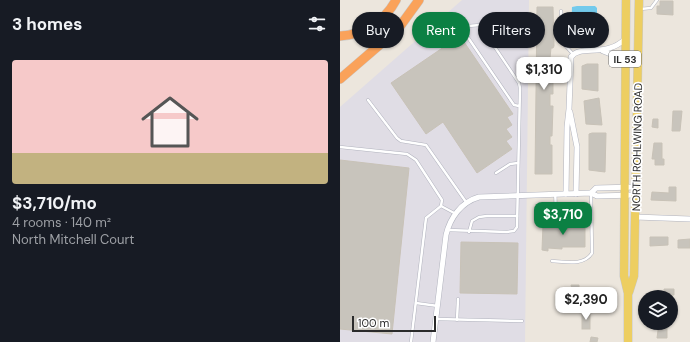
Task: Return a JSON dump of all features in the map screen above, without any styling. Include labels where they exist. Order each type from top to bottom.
[{"type":"highway","points":[[340,36],[358,33],[374,25],[386,15],[396,0]]},
{"type":"highway","points":[[340,79],[398,29],[419,0]]},
{"type":"main road","name":"NORTH ROHLWING ROAD","points":[[626,0],[624,63],[624,276],[628,293],[628,342]]},
{"type":"main road","name":"NORTH ROHLWING ROAD","points":[[628,293],[634,276],[639,0]]},
{"type":"street","points":[[566,194],[569,65],[573,54],[579,51],[603,51],[617,46],[625,39]]},
{"type":"street","points":[[603,51],[618,57],[624,63]]},
{"type":"street","points":[[569,109],[577,147],[576,194]]},
{"type":"street","points":[[566,159],[577,159]]},
{"type":"street","points":[[590,193],[596,188],[635,191]]},
{"type":"street","points":[[433,342],[447,230],[456,214],[466,202],[479,197],[590,193],[597,196],[624,191],[635,191]]},
{"type":"street","points":[[635,217],[690,220]]},
{"type":"lane","points":[[639,9],[651,8],[657,0]]},
{"type":"lane","points":[[561,11],[562,42],[573,54]]},
{"type":"lane","points":[[447,230],[469,232],[514,231],[517,227],[517,196],[518,163],[519,106],[519,83],[480,25],[475,24],[468,26],[465,29],[467,36],[514,105],[519,106]]},
{"type":"lane","points":[[368,100],[397,138],[401,141],[426,145],[466,202]]},
{"type":"lane","points":[[340,147],[406,154],[416,160],[442,200],[441,206],[426,218],[411,342]]},
{"type":"lane","points":[[496,173],[510,164],[518,163]]},
{"type":"lane","points":[[552,261],[582,262],[588,259],[592,253],[590,193]]},
{"type":"lane","points":[[555,195],[556,209],[561,214],[566,217],[591,217]]},
{"type":"lane","points":[[441,206],[456,214]]},
{"type":"lane","points":[[469,232],[472,222],[480,217],[517,216]]},
{"type":"lane","points":[[457,320],[458,299]]},
{"type":"lane","points":[[416,303],[438,306]]},
{"type":"lane","points":[[437,319],[522,321]]},
{"type":"shaded area","points":[[462,0],[529,0],[529,12],[478,12],[478,48],[528,48],[525,342],[340,342],[340,107],[412,44],[412,48],[470,48],[470,12],[448,12]]},
{"type":"water","points":[[595,6],[597,8],[597,12],[572,12],[572,7]]},
{"type":"building","points":[[660,1],[673,1],[673,15],[657,14],[657,6],[660,6]]},
{"type":"building","points":[[537,7],[553,7],[553,48],[551,48],[550,58],[553,58],[553,94],[550,94],[550,106],[553,106],[552,136],[550,136],[550,145],[552,145],[552,174],[535,174],[537,48],[545,48],[545,12],[537,12]]},
{"type":"building","points":[[442,48],[468,48],[513,114],[507,117],[512,125],[506,129],[512,137],[506,141],[512,149],[477,173],[443,122],[426,134],[391,83]]},
{"type":"building","points":[[587,64],[598,64],[598,91],[582,89],[582,66]]},
{"type":"building","points":[[599,98],[602,125],[586,124],[584,101]]},
{"type":"building","points":[[673,111],[682,111],[680,131],[672,131]]},
{"type":"building","points":[[653,119],[658,119],[658,128],[652,127]]},
{"type":"building","points":[[606,133],[605,172],[589,170],[589,134]]},
{"type":"building","points":[[654,143],[662,143],[662,159],[664,159],[664,165],[655,165],[655,159],[652,159]]},
{"type":"building","points":[[340,160],[409,168],[392,334],[340,329]]},
{"type":"building","points":[[669,187],[676,187],[676,201],[651,200],[652,192],[669,193]]},
{"type":"building","points":[[546,223],[585,225],[585,247],[562,247],[562,249],[548,248],[548,251],[542,250],[543,225],[546,225]]},
{"type":"building","points":[[650,237],[668,237],[668,245],[650,246]]},
{"type":"building","points":[[690,239],[690,248],[678,248],[678,240]]},
{"type":"building","points":[[461,242],[518,243],[517,294],[460,293]]},
{"type":"building","points":[[571,285],[579,285],[579,290],[590,290],[590,297],[574,297]]},
{"type":"building","points":[[582,313],[590,313],[590,329],[582,329]]},
{"type":"building","points":[[658,330],[667,330],[667,338],[657,338]]},
{"type":"building","points":[[591,337],[598,338],[597,342],[590,342]]}]
